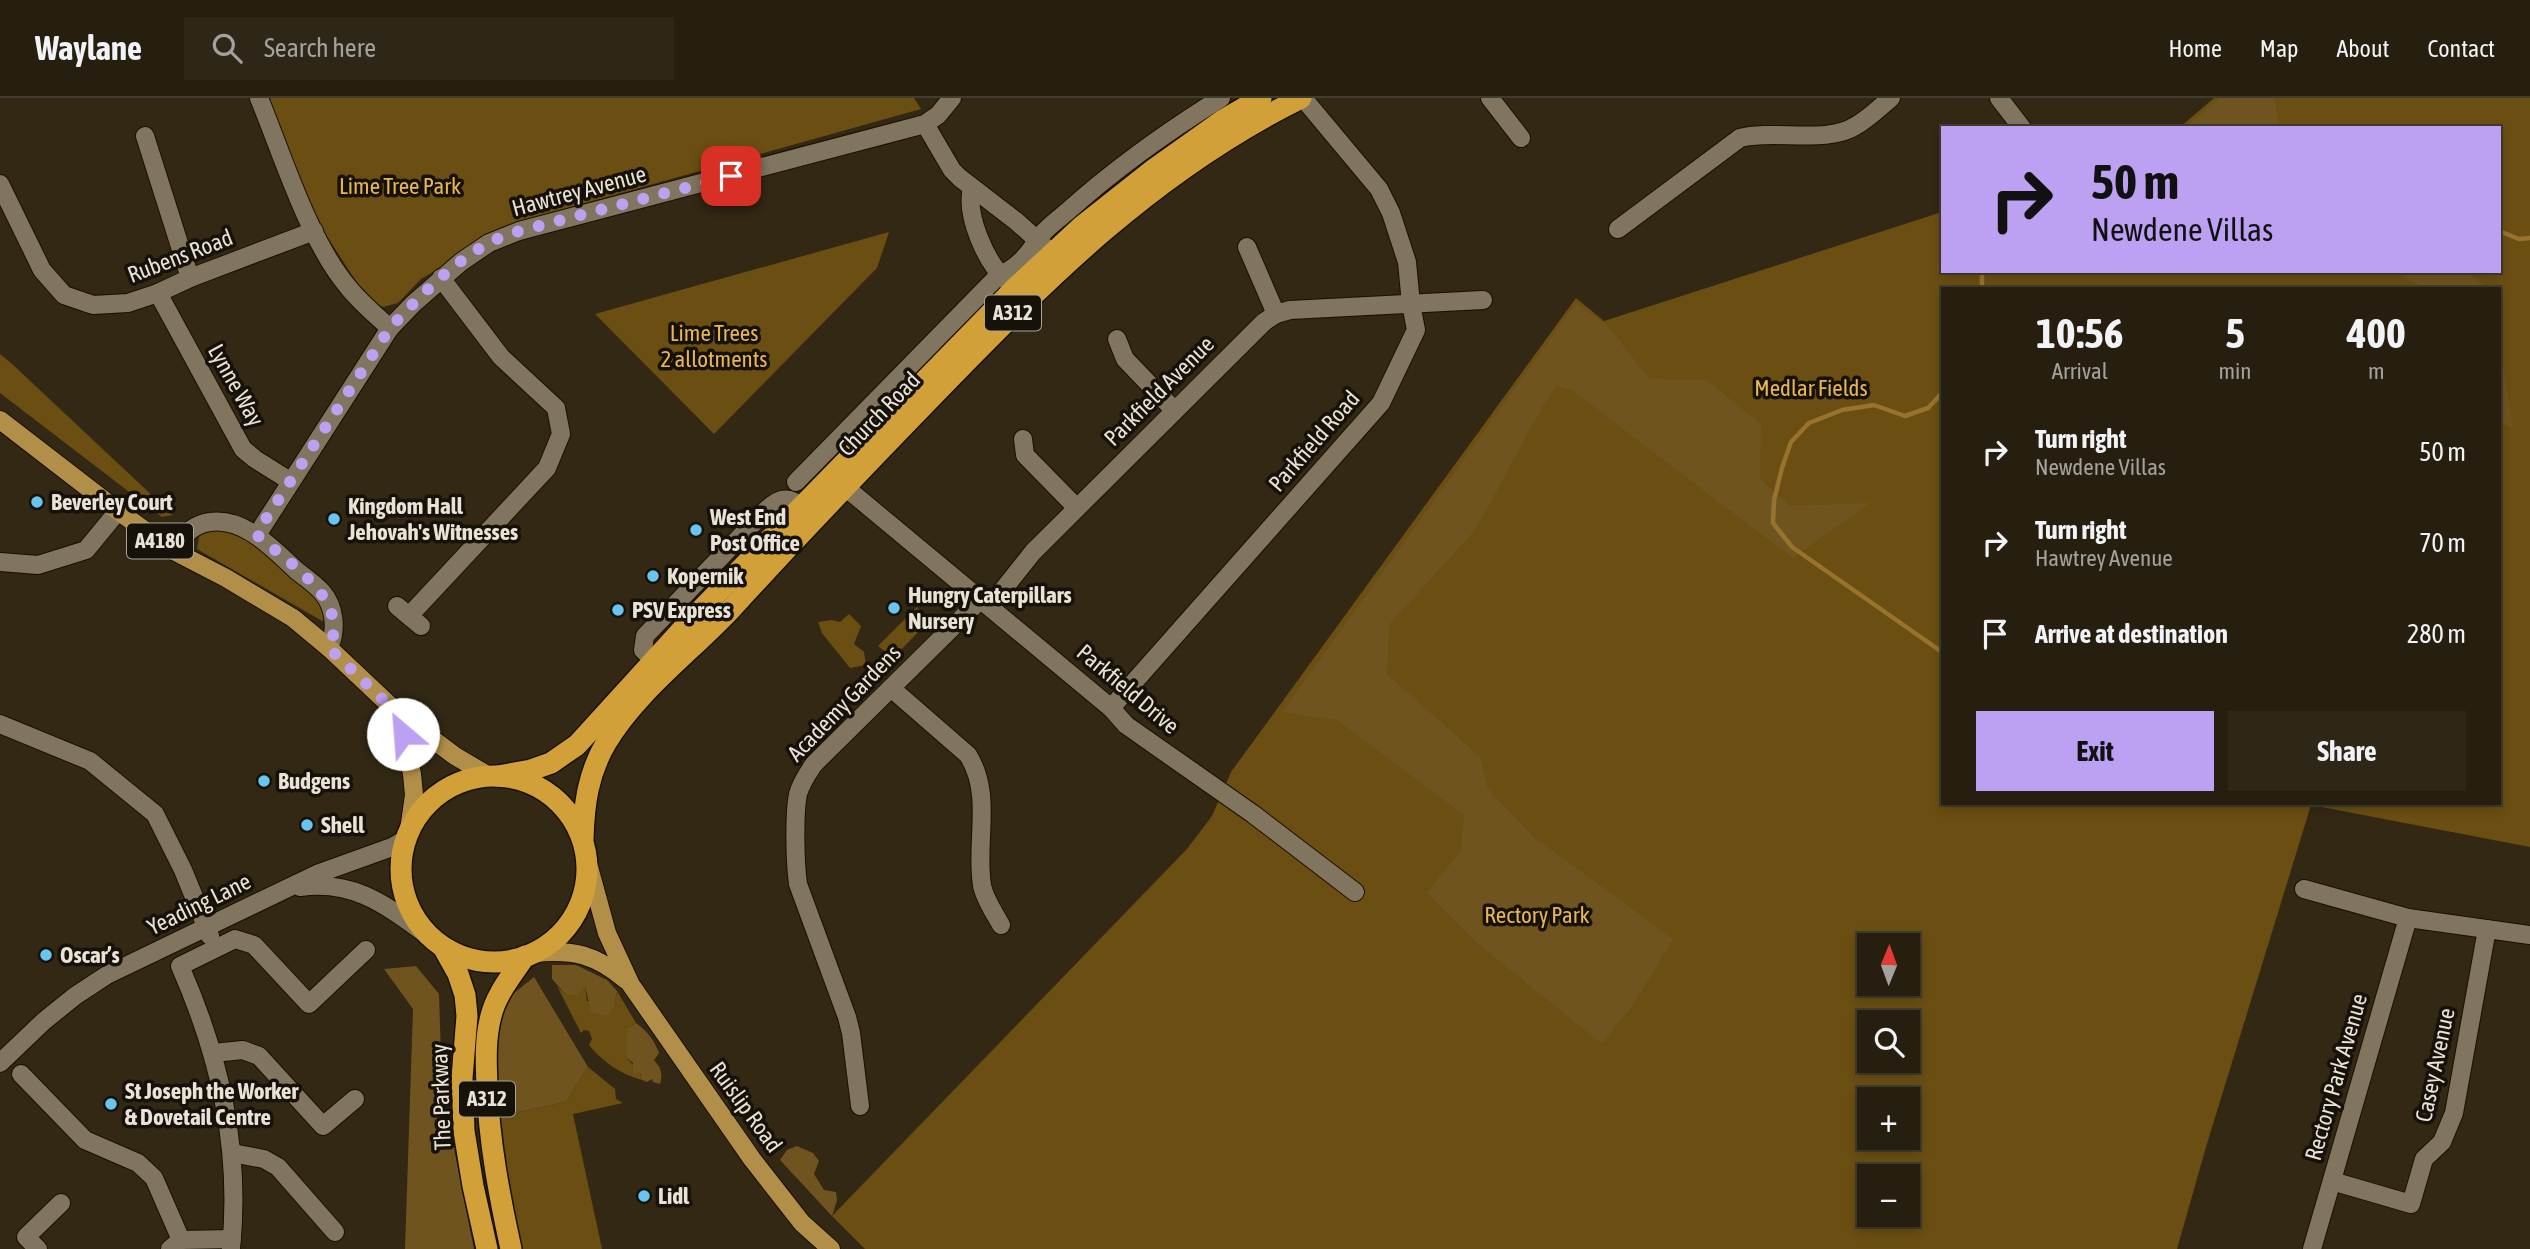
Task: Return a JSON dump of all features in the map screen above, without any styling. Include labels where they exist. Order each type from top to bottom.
[{"type":"highway","name":"Church Road","points":[[494,776],[531,770],[551,763],[577,745],[653,660],[802,507],[1007,281],[1045,246],[1223,120],[1261,98]]},
{"type":"highway","name":"Church Road","points":[[585,850],[584,806],[592,773],[614,731],[641,698],[715,626],[1027,299],[1093,239],[1195,158],[1253,122],[1302,98]]},
{"type":"highway","name":"A312","points":[[494,776],[521,780],[542,789],[560,804],[573,820],[585,850],[586,884],[579,908],[566,928],[552,942],[530,954],[495,962],[474,960],[436,942],[414,916],[404,892],[401,867],[408,835],[420,813],[436,796],[457,784],[494,776]]},
{"type":"highway","name":"The Parkway","points":[[436,942],[458,974],[466,1005],[461,1078],[464,1131],[487,1249]]},
{"type":"highway","name":"The Parkway","points":[[511,1249],[497,1186],[489,1132],[486,1059],[491,1014],[504,986],[530,954]]},
{"type":"main road","name":"A4180","points":[[0,420],[172,550],[262,598],[293,618],[329,648],[399,715],[455,755],[494,776]]},
{"type":"main road","points":[[399,715],[414,795],[408,835]]},
{"type":"main road","name":"Ruislip Road","points":[[585,850],[607,933],[631,985],[752,1159],[802,1223],[831,1249]]},
{"type":"main road","name":"Ruislip Road","points":[[530,954],[567,951],[592,957],[631,985]]},
{"type":"street","points":[[259,98],[314,231],[346,285],[390,328]]},
{"type":"street","points":[[953,98],[938,115],[925,124],[952,170],[1045,246]]},
{"type":"street","name":"Church Road","points":[[1045,246],[1068,210],[1174,128],[1222,98]]},
{"type":"street","name":"Parkfield Road","points":[[1111,708],[1381,403],[1416,330],[1410,304],[1407,261],[1391,213],[1379,188],[1302,98]]},
{"type":"street","points":[[1490,98],[1521,138]]},
{"type":"street","points":[[1618,229],[1740,138],[1757,134],[1825,135],[1841,132],[1856,127],[1891,98]]},
{"type":"street","points":[[1999,98],[2020,126]]},
{"type":"street","name":"Hawtrey Avenue","points":[[257,535],[390,328],[441,278],[489,243],[519,231],[925,124]]},
{"type":"street","points":[[145,136],[190,278]]},
{"type":"street","name":"Rubens Road","points":[[0,184],[42,270],[64,295],[93,304],[128,303],[314,231]]},
{"type":"street","points":[[972,188],[970,206],[980,242],[1007,281]]},
{"type":"street","points":[[1247,247],[1276,314],[1290,310],[1483,300]]},
{"type":"street","points":[[409,616],[547,467],[561,434],[556,408],[501,357],[441,278]]},
{"type":"street","name":"Church Road","points":[[796,482],[1007,281]]},
{"type":"street","name":"Lynne Way","points":[[158,293],[243,449],[255,460],[290,481]]},
{"type":"street","name":"Parkfield Avenue","points":[[985,603],[1032,552],[1174,410],[1264,322],[1276,314]]},
{"type":"street","points":[[1117,339],[1125,359],[1174,410]]},
{"type":"street","points":[[1023,439],[1025,455],[1077,508]]},
{"type":"street","name":"Parkfield Drive","points":[[845,487],[1111,708],[1126,726],[1253,814],[1355,892]]},
{"type":"street","points":[[0,562],[38,565],[86,550],[118,511]]},
{"type":"street","points":[[172,550],[192,528],[211,522],[234,525],[257,535],[322,593],[333,616],[334,631],[329,648]]},
{"type":"street","name":"Academy Gardens","points":[[860,1106],[849,1025],[798,884],[798,794],[803,779],[814,764],[891,688],[985,603]]},
{"type":"street","points":[[891,688],[968,755],[977,769],[982,786],[982,887],[1001,926]]},
{"type":"street","points":[[0,724],[90,761],[155,814],[217,948]]},
{"type":"street","name":"Yeading Lane","points":[[0,1063],[75,996],[107,975],[317,874],[392,847],[408,835]]},
{"type":"street","name":"Yeading Lane","points":[[285,890],[319,884],[353,889],[382,903],[436,942]]},
{"type":"street","points":[[2304,889],[2408,918],[2530,935]]},
{"type":"street","name":"Rectory Park Avenue","points":[[2312,1249],[2408,918]]},
{"type":"street","name":"Casey Avenue","points":[[2332,1181],[2411,1204],[2424,1159],[2442,1142],[2454,1113],[2487,929]]},
{"type":"street","points":[[22,1074],[85,1140],[138,1163],[154,1178],[175,1244],[232,1244],[232,1153],[226,1104],[196,1002],[180,966],[235,939],[254,945],[309,1004],[366,950]]},
{"type":"street","points":[[213,1053],[243,1050],[259,1056],[323,1126],[355,1099]]},
{"type":"street","points":[[232,1153],[264,1159],[278,1167],[335,1232]]},
{"type":"street","points":[[38,1249],[26,1237],[61,1203]]},
{"type":"green space","name":"Lime Tree Park","points":[[267,98],[914,98],[921,109],[514,223],[421,279],[398,303],[383,307],[368,300],[321,227]]},
{"type":"green space","name":"Rectory Park","points":[[2214,98],[2530,98],[2530,847],[2311,805],[2177,1249],[865,1249],[832,1216],[1187,849],[1212,816],[1231,772],[1576,298],[1604,321],[1941,212],[1941,273],[2501,273],[2501,126],[2181,126]]},
{"type":"green space","points":[[2220,98],[2274,98],[2280,126],[2186,126]]},
{"type":"green space","name":"Lime Trees 2 allotments","points":[[889,232],[877,268],[714,434],[595,314]]},
{"type":"green space","points":[[2396,273],[2468,273],[2486,287],[2423,287]]},
{"type":"green space","points":[[1576,303],[1609,327],[1649,379],[1706,380],[1761,424],[1760,479],[1791,506],[1870,503],[1793,558],[1570,389],[1556,386],[1476,529],[1389,625],[1387,674],[1480,757],[1488,789],[1534,837],[1673,939],[1635,1002],[1602,1044],[1477,943],[1427,893],[1461,850],[1464,815],[1337,720],[1282,712]]},
{"type":"green space","points":[[2501,353],[2513,428],[2501,422]]},
{"type":"green space","points":[[0,354],[173,515],[162,517],[0,393]]},
{"type":"green space","points":[[206,531],[239,534],[271,555],[318,596],[323,605],[324,622],[197,549],[199,537]]},
{"type":"green space","points":[[917,607],[922,612],[916,618],[924,626],[893,658],[878,646]]},
{"type":"green space","points":[[849,614],[861,626],[854,644],[864,652],[866,665],[850,668],[822,633],[818,622],[840,622]]},
{"type":"green space","points":[[552,965],[576,965],[607,980],[617,991],[614,1007],[607,1016],[591,1012],[585,986],[577,995],[566,995],[552,979]]},
{"type":"green space","points":[[416,966],[439,994],[442,1088],[474,1249],[405,1249],[413,1009],[384,969]]},
{"type":"green space","points":[[534,977],[588,1067],[566,1102],[493,1117],[493,1049],[508,998]]},
{"type":"green space","points":[[585,985],[587,1001],[614,1007],[617,991],[636,1023],[627,1028],[627,1058],[640,1073],[642,1080],[619,1071],[606,1062],[589,1045],[592,1039],[589,1031],[584,1030],[581,1033],[557,986],[566,995],[577,994]]},
{"type":"green space","points":[[636,1023],[650,1036],[659,1053],[654,1060],[661,1071],[660,1084],[652,1079],[647,1082],[642,1080],[640,1073],[633,1074],[633,1063],[627,1058],[627,1028]]},
{"type":"green space","points":[[588,1067],[615,1089],[616,1099],[623,1103],[573,1114],[602,1249],[517,1249],[493,1117],[566,1102]]},
{"type":"green space","points":[[797,1146],[813,1153],[819,1161],[814,1174],[824,1190],[836,1192],[837,1200],[832,1216],[780,1160],[787,1150]]},
{"type":"waterway","points":[[2501,232],[2519,239],[2530,238]]},
{"type":"waterway","points":[[1982,287],[1983,273]]},
{"type":"waterway","points":[[1941,394],[1928,408],[1905,416],[1874,405],[1842,410],[1809,423],[1791,442],[1774,500],[1773,523],[1792,547],[1941,651]]},
{"type":"place","name":"Beverley Court","points":[[37,502]]},
{"type":"place","name":"Kingdom Hall Jehovah's Witnesses","points":[[334,519]]},
{"type":"place","name":"West End Post Office","points":[[696,530]]},
{"type":"place","name":"Kopernik","points":[[653,576]]},
{"type":"place","name":"Hungry Caterpillars Nursery","points":[[894,608]]},
{"type":"place","name":"PSV Express","points":[[618,610]]},
{"type":"place","name":"Budgens","points":[[264,781]]},
{"type":"place","name":"Shell","points":[[307,825]]},
{"type":"place","name":"Oscar’s","points":[[46,955]]},
{"type":"place","name":"St Joseph the Worker & Dovetail Centre","points":[[111,1104]]},
{"type":"place","name":"Lidl","points":[[644,1196]]},
{"type":"route","points":[[403,734],[399,715],[329,648],[334,631],[329,604],[322,593],[257,535],[262,525],[390,328],[461,262],[489,243],[519,231],[731,176]]},
{"type":"park label","name":"Medlar Fields","points":[[1811,388]]}]
